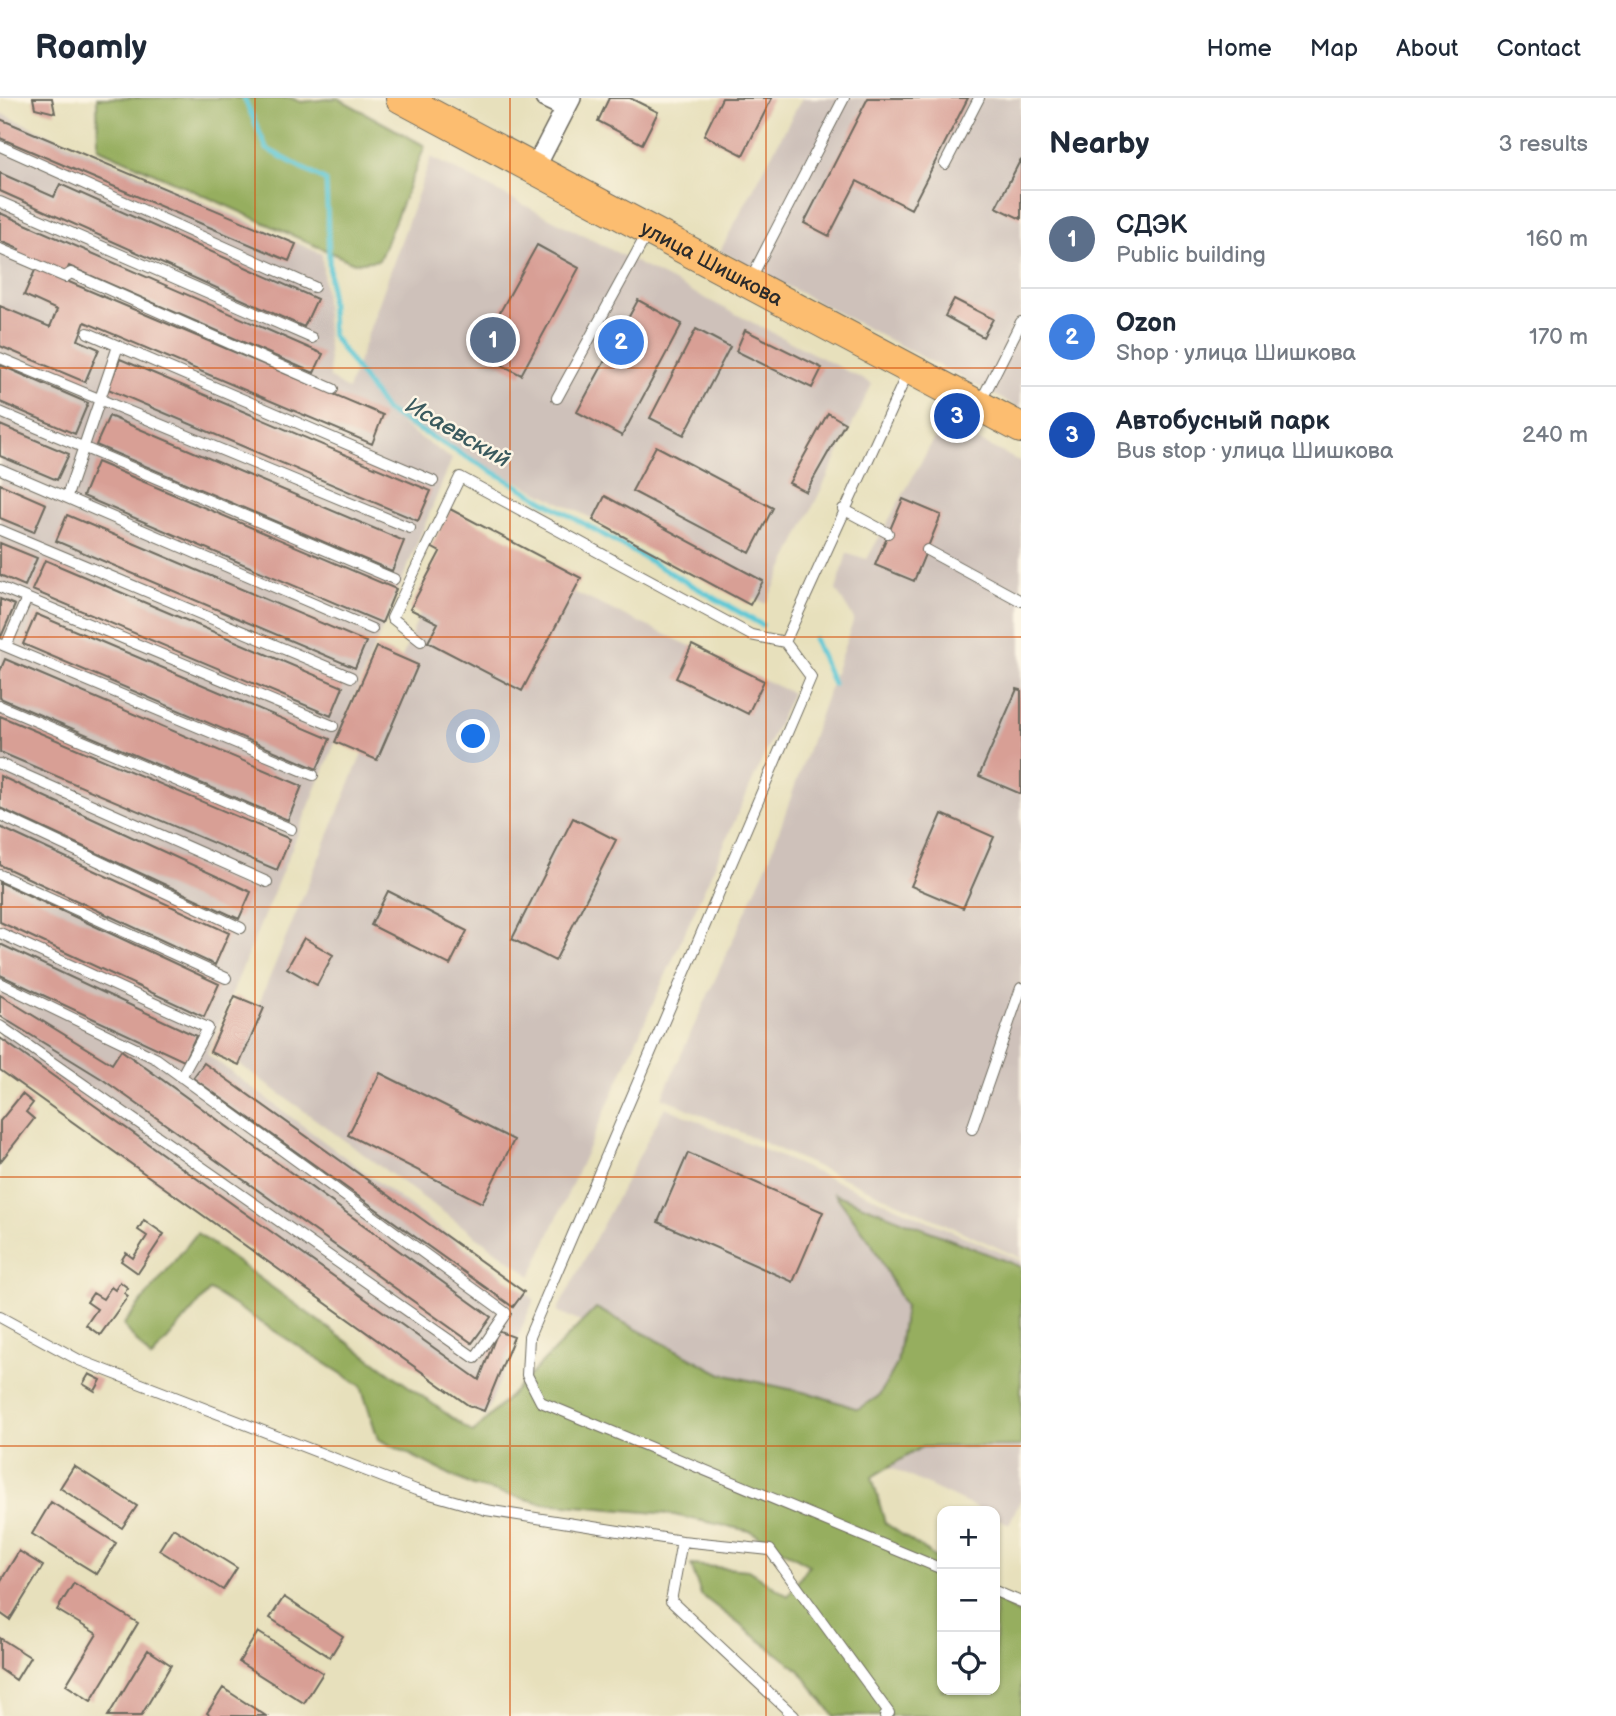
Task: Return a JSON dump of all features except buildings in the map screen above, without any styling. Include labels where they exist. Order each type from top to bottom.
[{"type":"main road","name":"улица Шишкова","points":[[401,98],[1021,428]]},
{"type":"street","points":[[534,170],[569,103],[545,98]]},
{"type":"lane","points":[[748,283],[844,98]]},
{"type":"lane","points":[[945,164],[979,98]]},
{"type":"lane","points":[[0,146],[314,287]]},
{"type":"lane","points":[[0,202],[312,338]]},
{"type":"lane","points":[[557,398],[649,232]]},
{"type":"lane","points":[[0,249],[65,277],[71,272],[333,388]]},
{"type":"lane","points":[[979,405],[1021,322]]},
{"type":"lane","points":[[88,333],[433,481]]},
{"type":"lane","points":[[67,496],[85,447],[97,399],[118,346]]},
{"type":"lane","points":[[0,358],[410,528]]},
{"type":"lane","points":[[785,642],[910,369]]},
{"type":"lane","points":[[0,412],[394,579]]},
{"type":"lane","points":[[0,469],[372,629]]},
{"type":"lane","points":[[421,642],[392,618],[460,477],[751,635],[785,642],[811,677],[529,1337],[527,1375],[541,1402],[937,1567]]},
{"type":"lane","points":[[844,509],[888,533]]},
{"type":"lane","points":[[0,530],[351,677]]},
{"type":"lane","points":[[927,550],[1021,601]]},
{"type":"lane","points":[[0,587],[333,726]]},
{"type":"lane","points":[[27,598],[3,645],[313,775]]},
{"type":"lane","points":[[0,706],[291,829]]},
{"type":"lane","points":[[0,764],[267,882]]},
{"type":"lane","points":[[0,816],[241,928]]},
{"type":"lane","points":[[0,876],[226,978]]},
{"type":"lane","points":[[0,933],[208,1028],[181,1077]]},
{"type":"lane","points":[[0,983],[157,1059],[506,1314],[475,1358],[0,1026]]},
{"type":"lane","points":[[972,1129],[1021,988]]},
{"type":"lane","points":[[0,1317],[79,1360],[416,1490],[486,1510],[682,1541],[770,1550],[889,1713],[885,1716]]},
{"type":"lane","points":[[682,1541],[671,1601],[794,1716]]},
{"type":"lane","points":[[1000,1593],[1021,1602]]},
{"type":"shaded area","points":[[802,98],[1021,98],[1021,409],[720,251]]},
{"type":"shaded area","points":[[0,113],[322,254],[330,378],[348,390],[431,157],[872,384],[766,604],[398,423],[452,459],[207,1054],[534,1299],[485,1417],[0,1070]]},
{"type":"shaded area","points":[[943,423],[1021,462],[1021,1258],[662,1097],[768,862],[854,619],[836,590],[847,553],[867,559]]},
{"type":"shaded area","points":[[452,536],[792,693],[531,1276],[235,1061]]},
{"type":"shaded area","points":[[665,1107],[1021,1261],[1021,1499],[1009,1524],[1000,1520],[1000,1506],[972,1506],[557,1311]]},
{"type":"green space","points":[[97,98],[291,98],[301,102],[338,98],[425,146],[379,260],[354,263],[98,148]]},
{"type":"green space","points":[[835,1194],[1021,1267],[1021,1446],[922,1447],[872,1477],[885,1523],[937,1559],[937,1695],[1000,1695],[1000,1601],[1021,1616],[1021,1716],[834,1716],[799,1670],[701,1595],[691,1565],[748,1570],[788,1596],[809,1565],[750,1531],[669,1514],[542,1503],[473,1486],[378,1439],[361,1386],[210,1290],[151,1359],[123,1325],[197,1233],[473,1433],[596,1308],[722,1374],[816,1395],[858,1409],[879,1396],[897,1364],[905,1307],[872,1244]]},
{"type":"waterway","name":"Исаевский","points":[[244,98],[267,149],[326,181],[332,335],[386,411],[762,625]]},
{"type":"waterway","name":"Исаевский","points":[[814,639],[833,684]]},
{"type":"place","name":"СДЭК","points":[[493,340]]},
{"type":"place","name":"Ozon","points":[[621,342]]},
{"type":"place","name":"Автобусный парк","points":[[957,416]]}]
